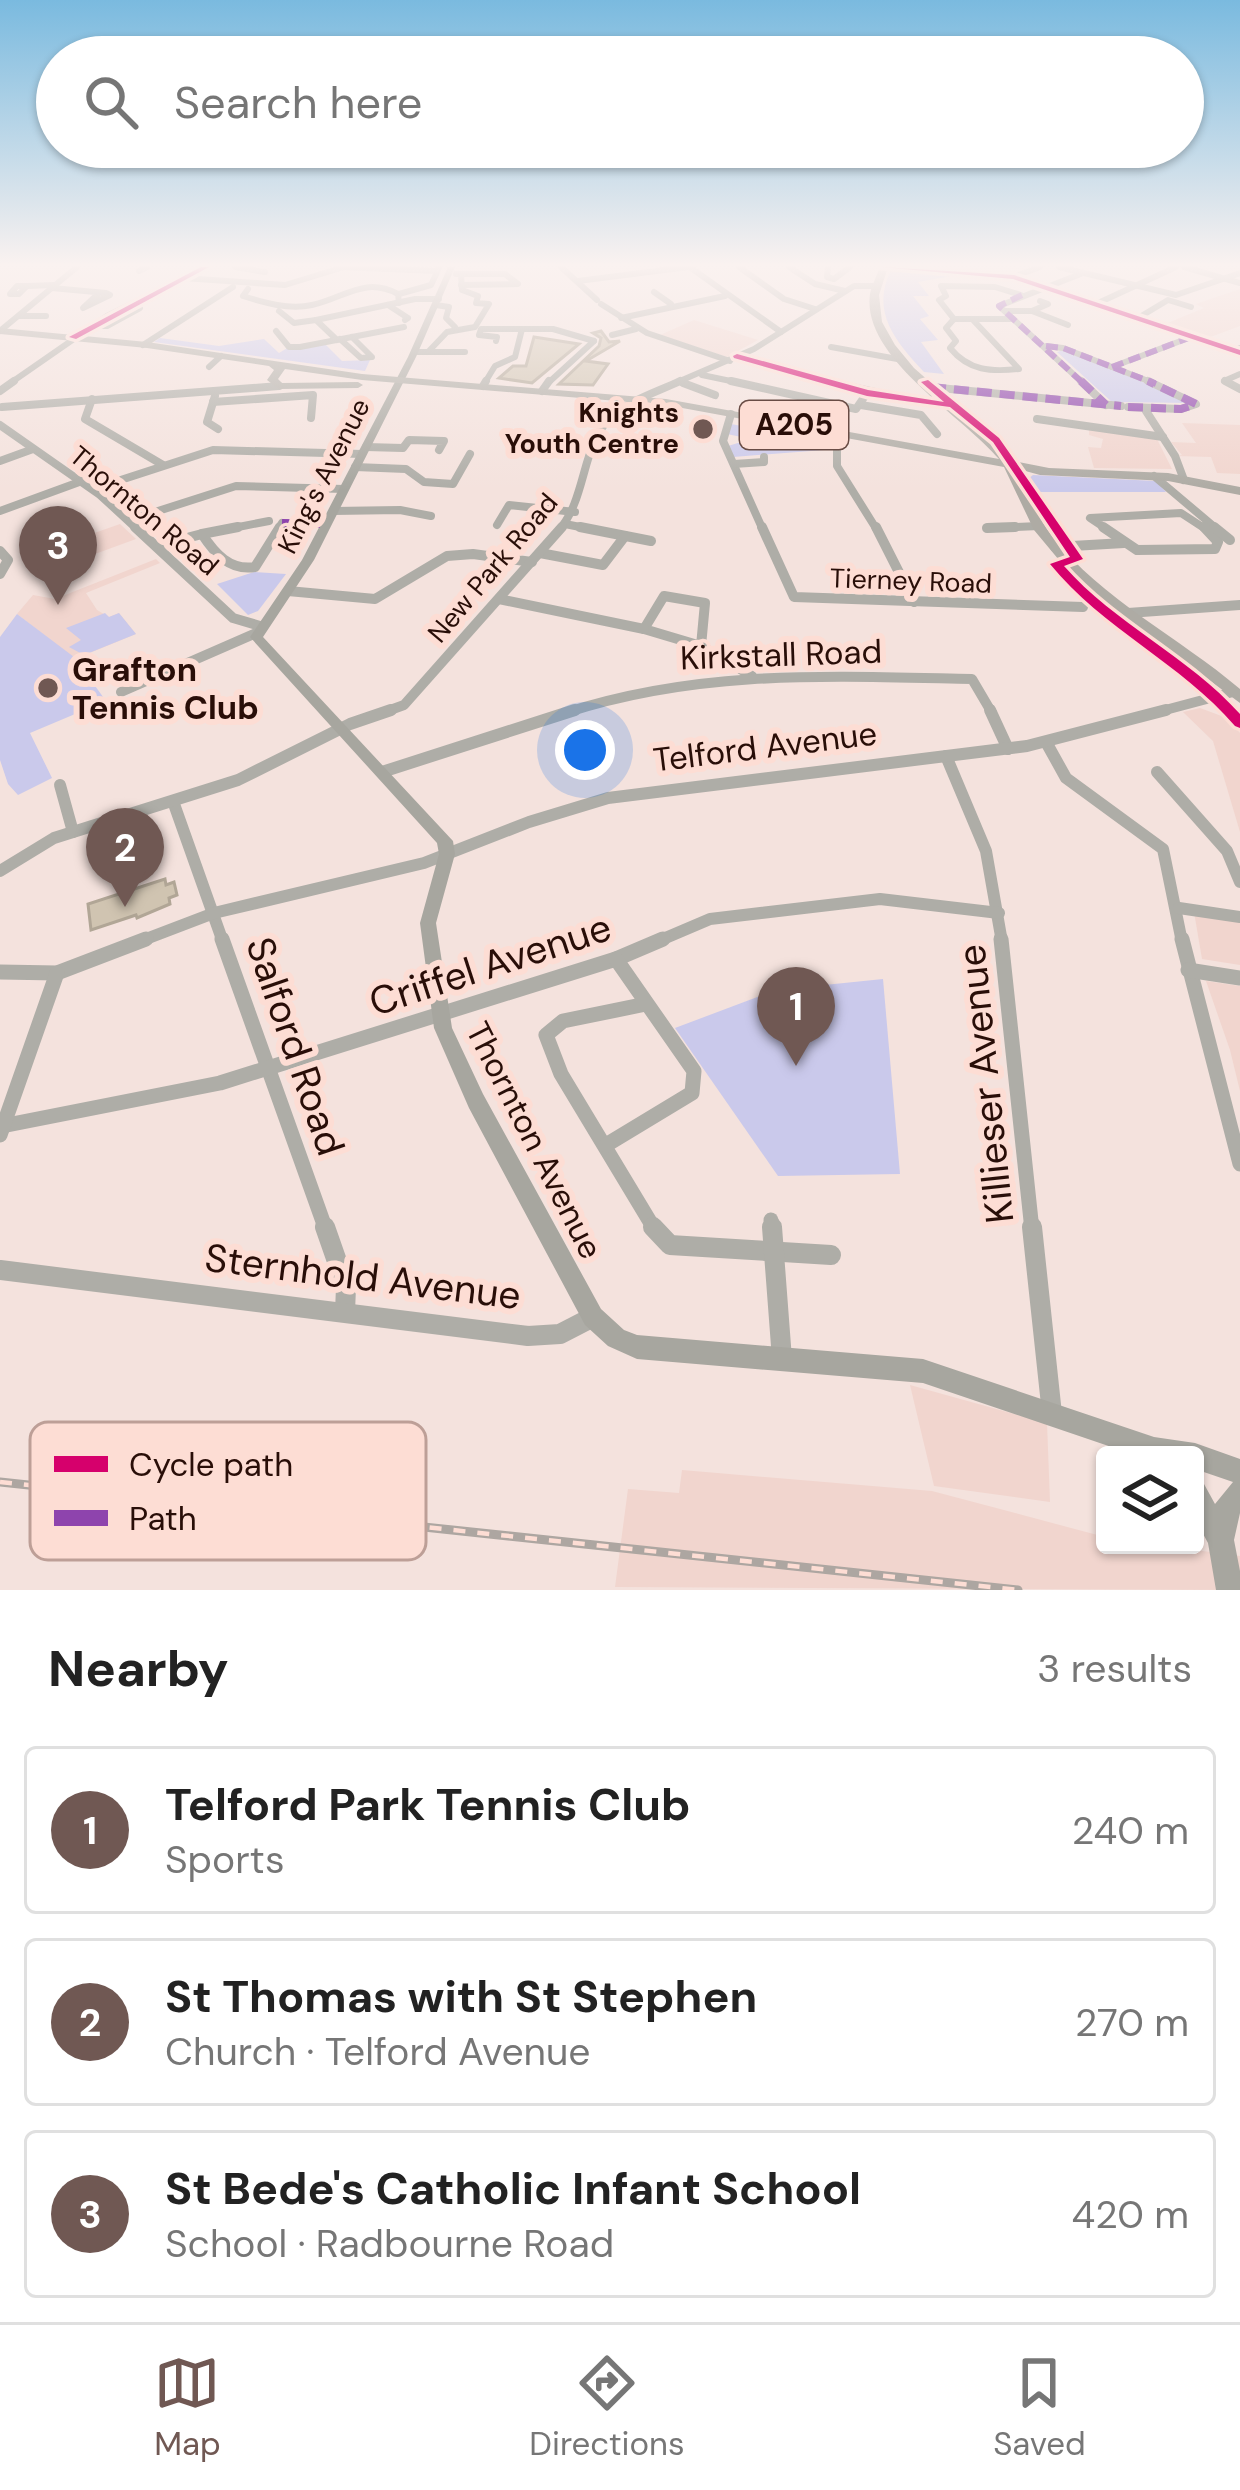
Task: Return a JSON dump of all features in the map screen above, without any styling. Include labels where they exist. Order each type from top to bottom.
[{"type":"highway","name":"A205","points":[[110,341],[230,360],[274,376],[477,385],[635,400],[1002,464]]},
{"type":"highway","points":[[890,341],[984,440],[982,445],[1002,464],[1007,484],[1016,488],[1055,547],[1128,613],[1236,695]]},
{"type":"highway","name":"A205","points":[[274,376],[302,367],[398,382]]},
{"type":"highway","name":"A205","points":[[635,400],[664,397],[729,417],[837,439],[1047,471],[1154,476],[1240,491]]},
{"type":"main road","name":"King's Avenue","points":[[258,630],[289,591],[419,341]]},
{"type":"main road","points":[[258,630],[258,643],[438,829],[447,854]]},
{"type":"main road","name":"Thornton Avenue","points":[[447,854],[428,923],[440,1016],[476,1101],[593,1317]]},
{"type":"main road","points":[[593,1317],[616,1338],[637,1347],[923,1371],[1140,1446]]},
{"type":"main road","points":[[1204,1460],[1240,1472]]},
{"type":"main road","points":[[1221,1540],[1226,1512],[1240,1492]]},
{"type":"main road","points":[[1204,1509],[1221,1540],[1230,1590]]},
{"type":"street","points":[[0,391],[67,341]]},
{"type":"street","points":[[143,345],[149,341]]},
{"type":"street","points":[[285,341],[289,346],[328,341]]},
{"type":"street","points":[[340,341],[361,358],[373,357],[357,341]]},
{"type":"street","points":[[428,352],[433,341]]},
{"type":"street","points":[[477,385],[495,366],[515,357],[519,341]]},
{"type":"street","points":[[542,391],[560,368],[594,341]]},
{"type":"street","points":[[679,341],[867,393],[906,399]]},
{"type":"street","points":[[664,397],[682,382],[764,341]]},
{"type":"street","points":[[956,341],[950,350],[963,364],[986,371],[1019,369],[1022,366],[996,341]]},
{"type":"street","points":[[1040,341],[1106,405]]},
{"type":"street","points":[[1112,367],[1181,341]]},
{"type":"street","points":[[937,386],[1106,405],[1181,410],[1196,404],[1112,367],[1046,346]]},
{"type":"street","points":[[831,347],[903,360]]},
{"type":"street","points":[[414,352],[465,352]]},
{"type":"street","points":[[209,367],[230,360]]},
{"type":"street","points":[[1240,374],[1224,381],[1240,389]]},
{"type":"street","points":[[700,375],[856,409],[867,393]]},
{"type":"street","points":[[0,407],[249,389],[274,376]]},
{"type":"street","points":[[682,382],[715,395]]},
{"type":"street","points":[[217,391],[206,421],[218,429]]},
{"type":"street","points":[[213,402],[313,395],[311,418]]},
{"type":"street","points":[[92,399],[85,419],[163,465]]},
{"type":"street","name":"New Park Road","points":[[6,867],[73,832],[174,804],[248,776],[340,728],[404,705],[575,512],[600,431],[635,400]]},
{"type":"street","points":[[861,406],[921,415],[937,434]]},
{"type":"street","points":[[1146,411],[1184,480]]},
{"type":"street","name":"Tierney Road","points":[[729,417],[722,438],[794,597],[1083,607]]},
{"type":"street","points":[[1037,418],[1163,437]]},
{"type":"street","name":"Thornton Road","points":[[0,425],[93,489],[160,545],[233,618],[258,630]]},
{"type":"street","points":[[837,439],[837,466],[876,527],[914,602]]},
{"type":"street","points":[[93,489],[213,450],[364,450],[403,448],[410,440],[423,445],[444,441],[439,450]]},
{"type":"street","points":[[0,460],[33,449]]},
{"type":"street","points":[[355,467],[406,469],[424,482],[453,484],[470,454]]},
{"type":"street","points":[[734,464],[761,463],[764,457]]},
{"type":"street","points":[[1154,476],[1204,511],[1230,540]]},
{"type":"street","points":[[0,511],[82,481]]},
{"type":"street","points":[[130,520],[230,487],[344,489]]},
{"type":"street","points":[[497,525],[512,505],[575,512]]},
{"type":"street","points":[[333,512],[400,510],[431,517]]},
{"type":"street","points":[[1055,547],[1124,543],[1137,550],[1190,553],[1215,549],[1217,542],[1201,524],[1180,513],[1090,518],[1124,543]]},
{"type":"street","points":[[503,515],[518,516]]},
{"type":"street","points":[[160,545],[269,521]]},
{"type":"street","points":[[202,534],[234,568],[245,570],[254,567],[282,523]]},
{"type":"street","points":[[565,524],[651,541]]},
{"type":"street","points":[[987,528],[1039,526]]},
{"type":"street","points":[[289,591],[375,598],[396,590],[447,556],[603,565],[625,536]]},
{"type":"street","points":[[0,574],[7,566],[2,554]]},
{"type":"street","points":[[644,629],[664,596],[704,602],[701,646]]},
{"type":"street","points":[[499,599],[644,629],[701,646],[752,676]]},
{"type":"street","points":[[1128,613],[1240,605]]},
{"type":"street","points":[[121,692],[258,630]]},
{"type":"street","name":"Kirkstall Road","points":[[382,772],[622,693],[752,676],[972,679],[979,684],[1008,749]]},
{"type":"street","name":"Telford Avenue","points":[[0,972],[57,973],[214,913],[447,854],[608,797],[1008,749],[1199,700],[1236,695]]},
{"type":"street","points":[[1046,742],[1066,778],[1163,849],[1179,908],[1188,970],[1239,1156]]},
{"type":"street","name":"Killieser Avenue","points":[[946,756],[989,858],[999,913],[1052,1414]]},
{"type":"street","points":[[1157,772],[1227,851],[1240,881]]},
{"type":"street","points":[[60,785],[73,832]]},
{"type":"street","name":"Salford Road","points":[[174,804],[346,1287],[345,1312]]},
{"type":"street","points":[[0,850],[6,867]]},
{"type":"street","name":"Criffel Avenue","points":[[1,1131],[178,1094],[269,1068],[616,959],[710,919],[894,900],[999,913]]},
{"type":"street","points":[[1179,908],[1240,917]]},
{"type":"street","points":[[605,1145],[692,1093],[696,1084],[694,1071],[616,959]]},
{"type":"street","points":[[1188,970],[1240,978]]},
{"type":"street","points":[[1,1131],[57,973]]},
{"type":"street","points":[[646,1004],[626,1014],[585,1015],[547,1030],[553,1057],[664,1242],[831,1255]]},
{"type":"street","points":[[772,1220],[782,1359]]},
{"type":"street","name":"Sternhold Avenue","points":[[0,1270],[545,1337],[593,1317]]},
{"type":"shaded area","points":[[266,341],[279,353],[289,347],[325,344],[342,361],[370,360],[365,371],[154,342],[219,346]]},
{"type":"shaded area","points":[[679,341],[756,341],[727,357]]},
{"type":"shaded area","points":[[899,341],[928,341],[921,342],[944,374],[924,372]]},
{"type":"shaded area","points":[[1063,350],[1189,403],[1112,402],[1057,352]]},
{"type":"shaded area","points":[[1182,423],[1240,425],[1240,474],[1217,473],[1211,457],[1175,456],[1182,455],[1171,442],[1196,443]]},
{"type":"shaded area","points":[[731,424],[827,442],[824,450],[733,457],[728,446],[751,439],[727,434]]},
{"type":"shaded area","points":[[1089,427],[1156,437],[1172,469],[1094,468],[1088,447],[1101,448],[1103,439],[1089,435]]},
{"type":"shaded area","points":[[1033,475],[1156,481],[1166,492],[1037,492],[1028,479]]},
{"type":"shaded area","points":[[120,524],[136,539],[65,565],[63,544]]},
{"type":"shaded area","points":[[156,559],[160,563],[86,593],[97,610],[109,617],[119,613],[136,634],[75,659],[17,614],[33,595],[55,599]]},
{"type":"shaded area","points":[[254,572],[286,574],[258,611],[248,615],[217,584]]},
{"type":"shaded area","points":[[105,613],[109,617],[119,613],[136,634],[84,655],[69,647],[81,640],[66,628]]},
{"type":"shaded area","name":"Grafton Tennis Club","points":[[17,614],[74,657],[106,701],[30,733],[52,778],[18,795],[8,784],[0,760],[0,637]]},
{"type":"shaded area","points":[[1200,708],[1227,718],[1240,733],[1240,832],[1213,741],[1183,712]]},
{"type":"shaded area","points":[[1193,906],[1240,914],[1240,965],[1202,959]]},
{"type":"shaded area","points":[[883,979],[900,1174],[778,1176],[675,1028],[776,990]]},
{"type":"shaded area","points":[[1206,981],[1240,986],[1240,1091],[1230,1050]]},
{"type":"shaded area","points":[[910,1385],[1047,1423],[1050,1502],[934,1486]]},
{"type":"shaded area","points":[[682,1470],[932,1491],[1096,1535],[1096,1554],[1204,1551],[1240,1556],[1240,1590],[615,1587],[628,1489],[679,1493]]},
{"type":"building","points":[[533,341],[579,344],[532,383],[499,378],[513,366],[526,366]]},
{"type":"building","points":[[600,341],[620,341],[586,361],[608,364],[593,385],[559,384]]},
{"type":"building","points":[[165,879],[166,885],[174,882],[177,895],[169,898],[170,904],[91,930],[88,904]]},
{"type":"railway","points":[[0,1482],[30,1485]]},
{"type":"railway","points":[[426,1527],[1018,1590]]},
{"type":"marked path","points":[[1037,341],[1106,405]]},
{"type":"marked path","points":[[1112,367],[1180,341]]},
{"type":"marked path","points":[[1046,346],[1063,348],[1196,404],[1181,409],[1128,407]]},
{"type":"marked path","points":[[931,387],[1121,406]]},
{"type":"marked path","points":[[282,523],[326,524]]},
{"type":"cycle path","points":[[1205,341],[1240,353]]},
{"type":"cycle path","points":[[737,356],[867,393],[948,405]]},
{"type":"cycle path","points":[[925,382],[996,440],[1077,559],[1056,564],[1076,587],[1197,680],[1240,723]]},
{"type":"place","name":"Knights Youth Centre","points":[[703,429]]},
{"type":"place","name":"St Bede's Catholic Infant School","points":[[58,605]]},
{"type":"place","name":"Grafton Tennis Club","points":[[48,688]]},
{"type":"place","name":"St Thomas with St Stephen","points":[[125,907]]},
{"type":"place","name":"Telford Park Tennis Club","points":[[796,1066]]}]
